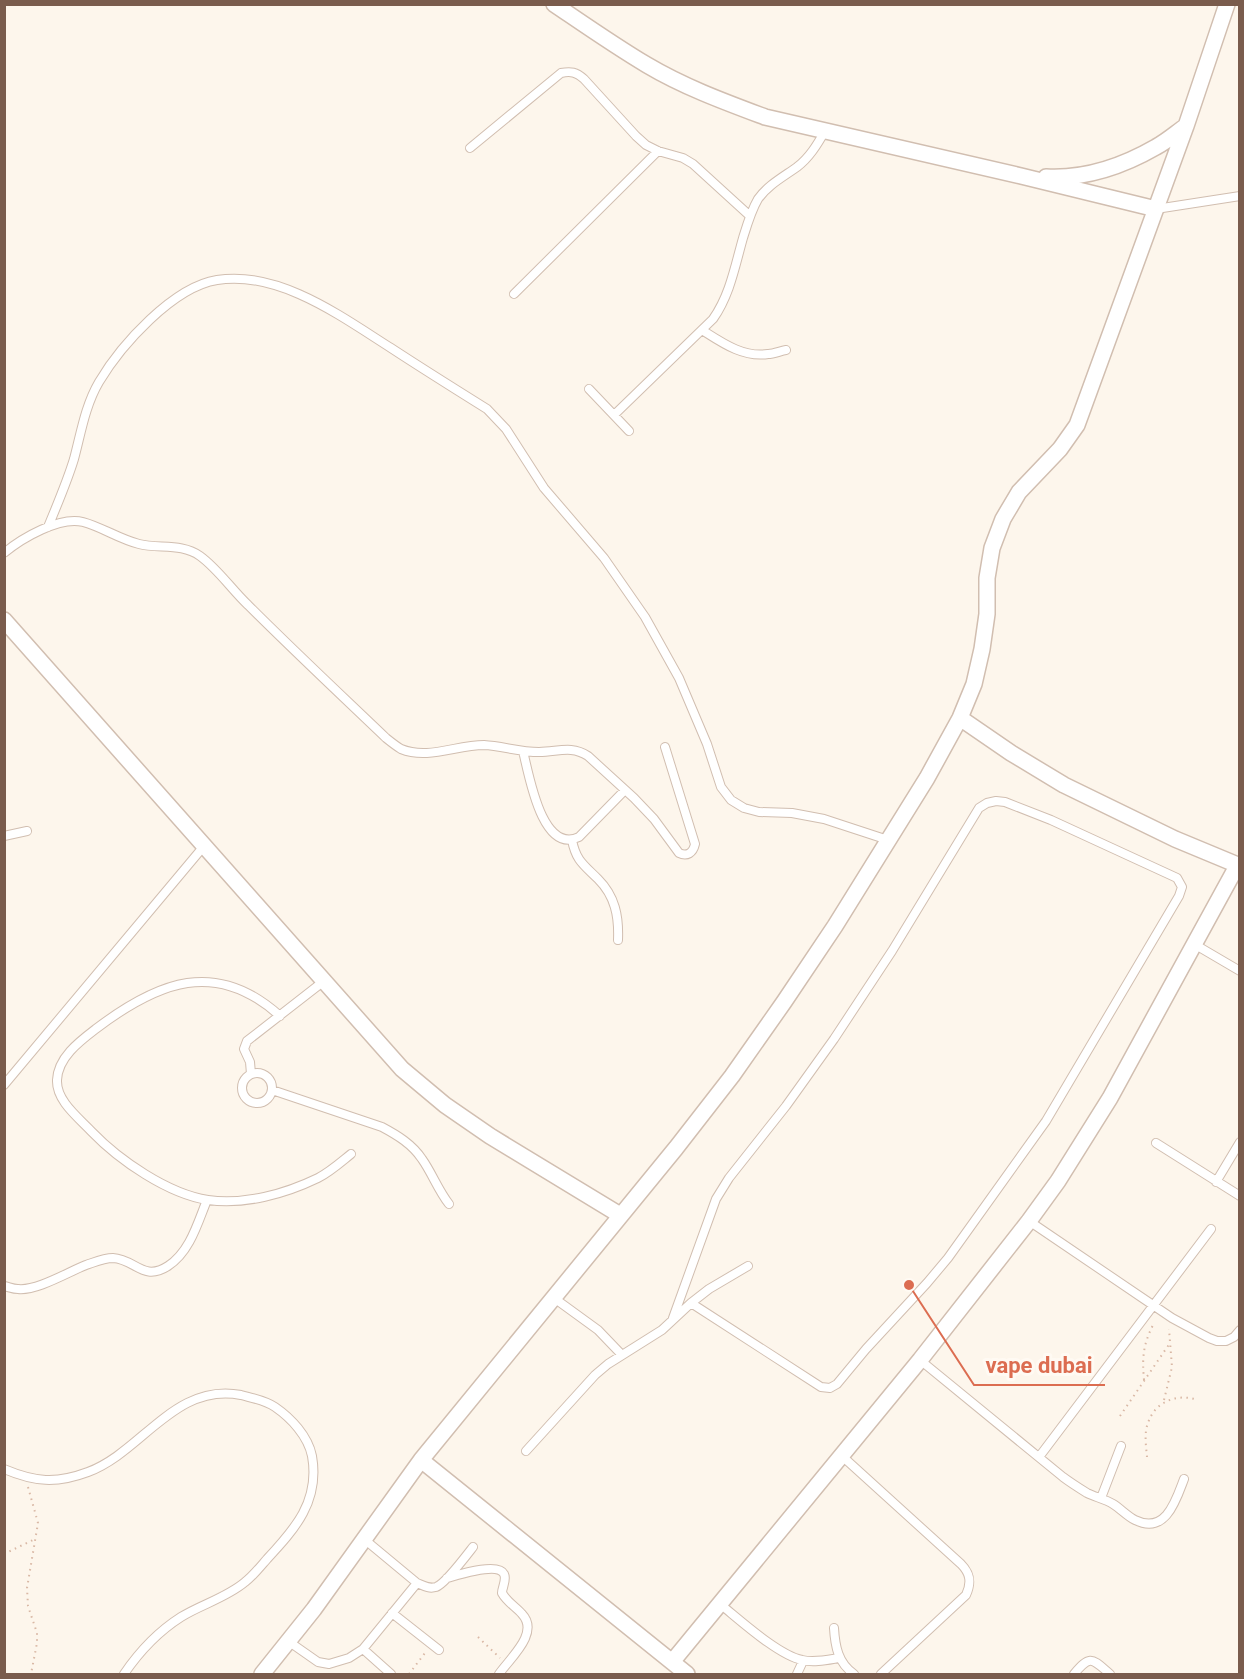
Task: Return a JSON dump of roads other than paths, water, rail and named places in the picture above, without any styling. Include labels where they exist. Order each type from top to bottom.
[{"type":"street","points":[[554,4],[648,65],[686,85],[765,117],[1156,209]]},
{"type":"street","points":[[262,1674],[314,1609],[421,1460],[676,1148],[758,1039],[828,936],[927,778],[960,718],[974,684],[987,614],[987,578],[992,548],[1002,519],[1019,492],[1060,449],[1077,425],[1186,126],[1227,4]]},
{"type":"street","points":[[1021,176],[1057,178],[1092,173],[1126,163],[1158,147],[1186,126]]},
{"type":"street","points":[[4,620],[402,1069],[444,1105],[490,1136],[620,1215]]},
{"type":"street","points":[[672,1662],[920,1360],[1029,1221],[1063,1173],[1110,1098],[1238,866],[1175,839],[1064,785],[1011,753],[960,718]]},
{"type":"street","points":[[421,1460],[687,1674]]},
{"type":"lane","points":[[470,148],[561,73],[569,71],[578,74],[646,145],[693,164],[750,216]]},
{"type":"lane","points":[[614,415],[713,319],[722,307],[750,216],[759,199],[770,185],[809,156],[825,131]]},
{"type":"lane","points":[[514,294],[658,151]]},
{"type":"lane","points":[[1156,209],[1239,196]]},
{"type":"lane","points":[[48,527],[71,468],[87,408],[99,382],[117,355],[138,332],[170,303],[191,289],[216,280],[242,279],[268,284],[291,292],[335,313],[365,332],[487,410],[507,429],[544,488],[604,558],[645,616],[679,678],[707,744],[721,787],[730,800],[744,808],[759,812],[792,813],[824,819],[888,840]]},
{"type":"lane","points":[[702,330],[726,345],[745,353],[766,355],[786,350]]},
{"type":"lane","points":[[589,389],[628,431]]},
{"type":"lane","points":[[4,553],[48,527],[74,521],[138,544],[188,550],[200,556],[255,612],[378,730],[401,749],[418,753],[482,745],[538,752],[579,750],[654,819],[679,853],[683,855],[691,852],[695,844],[665,747]]},
{"type":"lane","points":[[523,751],[535,798],[545,822],[558,837],[565,840],[572,840],[584,832],[625,790]]},
{"type":"lane","points":[[674,1318],[716,1199],[834,1039],[980,808],[987,803],[1005,802],[1051,820],[1177,878],[1182,887],[1179,896],[1046,1122],[948,1258],[888,1323],[834,1387],[821,1387],[691,1303]]},
{"type":"lane","points":[[4,836],[27,831]]},
{"type":"lane","points":[[572,840],[578,860],[609,891],[616,907],[619,923],[618,940]]},
{"type":"lane","points":[[4,1086],[204,846]]},
{"type":"lane","points":[[1194,944],[1239,971]]},
{"type":"lane","points":[[251,1074],[245,1053],[246,1041],[324,981]]},
{"type":"lane","points":[[280,1016],[266,1003],[240,988],[211,982],[181,983],[152,992],[123,1009],[83,1038],[68,1053],[59,1067],[57,1082],[61,1098],[97,1137],[144,1174],[171,1189],[207,1200],[246,1200],[284,1192],[320,1177],[351,1154]]},
{"type":"lane","points":[[256,1073],[270,1080],[272,1090],[263,1102],[258,1104],[248,1101],[242,1092],[242,1086],[246,1077],[256,1073]]},
{"type":"lane","points":[[272,1090],[382,1127],[398,1136],[423,1160],[439,1191],[449,1204]]},
{"type":"lane","points":[[1216,1182],[1239,1142]]},
{"type":"lane","points":[[1156,1143],[1239,1197]]},
{"type":"lane","points":[[4,1286],[18,1289],[33,1288],[91,1263],[114,1258],[149,1272],[167,1266],[183,1252],[207,1200]]},
{"type":"lane","points":[[1029,1221],[1172,1318],[1217,1341],[1226,1341],[1234,1337],[1239,1330]]},
{"type":"lane","points":[[1039,1457],[1211,1229]]},
{"type":"lane","points":[[526,1451],[608,1364],[662,1330],[691,1303],[718,1283],[748,1266]]},
{"type":"lane","points":[[554,1298],[598,1330],[622,1355]]},
{"type":"lane","points":[[920,1360],[1075,1486],[1120,1508],[1135,1520],[1151,1523],[1166,1516],[1172,1510],[1184,1479]]},
{"type":"lane","points":[[4,1469],[24,1477],[54,1480],[90,1471],[107,1462],[182,1404],[204,1396],[232,1393],[269,1404],[289,1417],[304,1436],[312,1454],[314,1477],[310,1500],[285,1540],[246,1582],[181,1617],[163,1631],[124,1674]]},
{"type":"lane","points":[[1101,1498],[1121,1446]]},
{"type":"lane","points":[[842,1456],[961,1564],[967,1570],[970,1578],[970,1587],[966,1594],[881,1674]]},
{"type":"lane","points":[[364,1539],[417,1583],[434,1588],[442,1584],[473,1547]]},
{"type":"lane","points":[[447,1578],[491,1568],[496,1568],[504,1574],[502,1593],[522,1614],[528,1626],[526,1639],[499,1674]]},
{"type":"lane","points":[[288,1641],[318,1662],[329,1664],[349,1658],[363,1649],[417,1583]]},
{"type":"lane","points":[[720,1604],[786,1655],[803,1661],[821,1662],[839,1658]]},
{"type":"lane","points":[[392,1613],[439,1650]]},
{"type":"lane","points":[[834,1628],[839,1658],[854,1674]]},
{"type":"lane","points":[[363,1649],[391,1674]]},
{"type":"lane","points":[[1074,1674],[1089,1660],[1094,1661],[1110,1674]]},
{"type":"lane","points":[[797,1674],[803,1661]]},
{"type":"place","name":"vape dubai","points":[[909,1285]]}]
